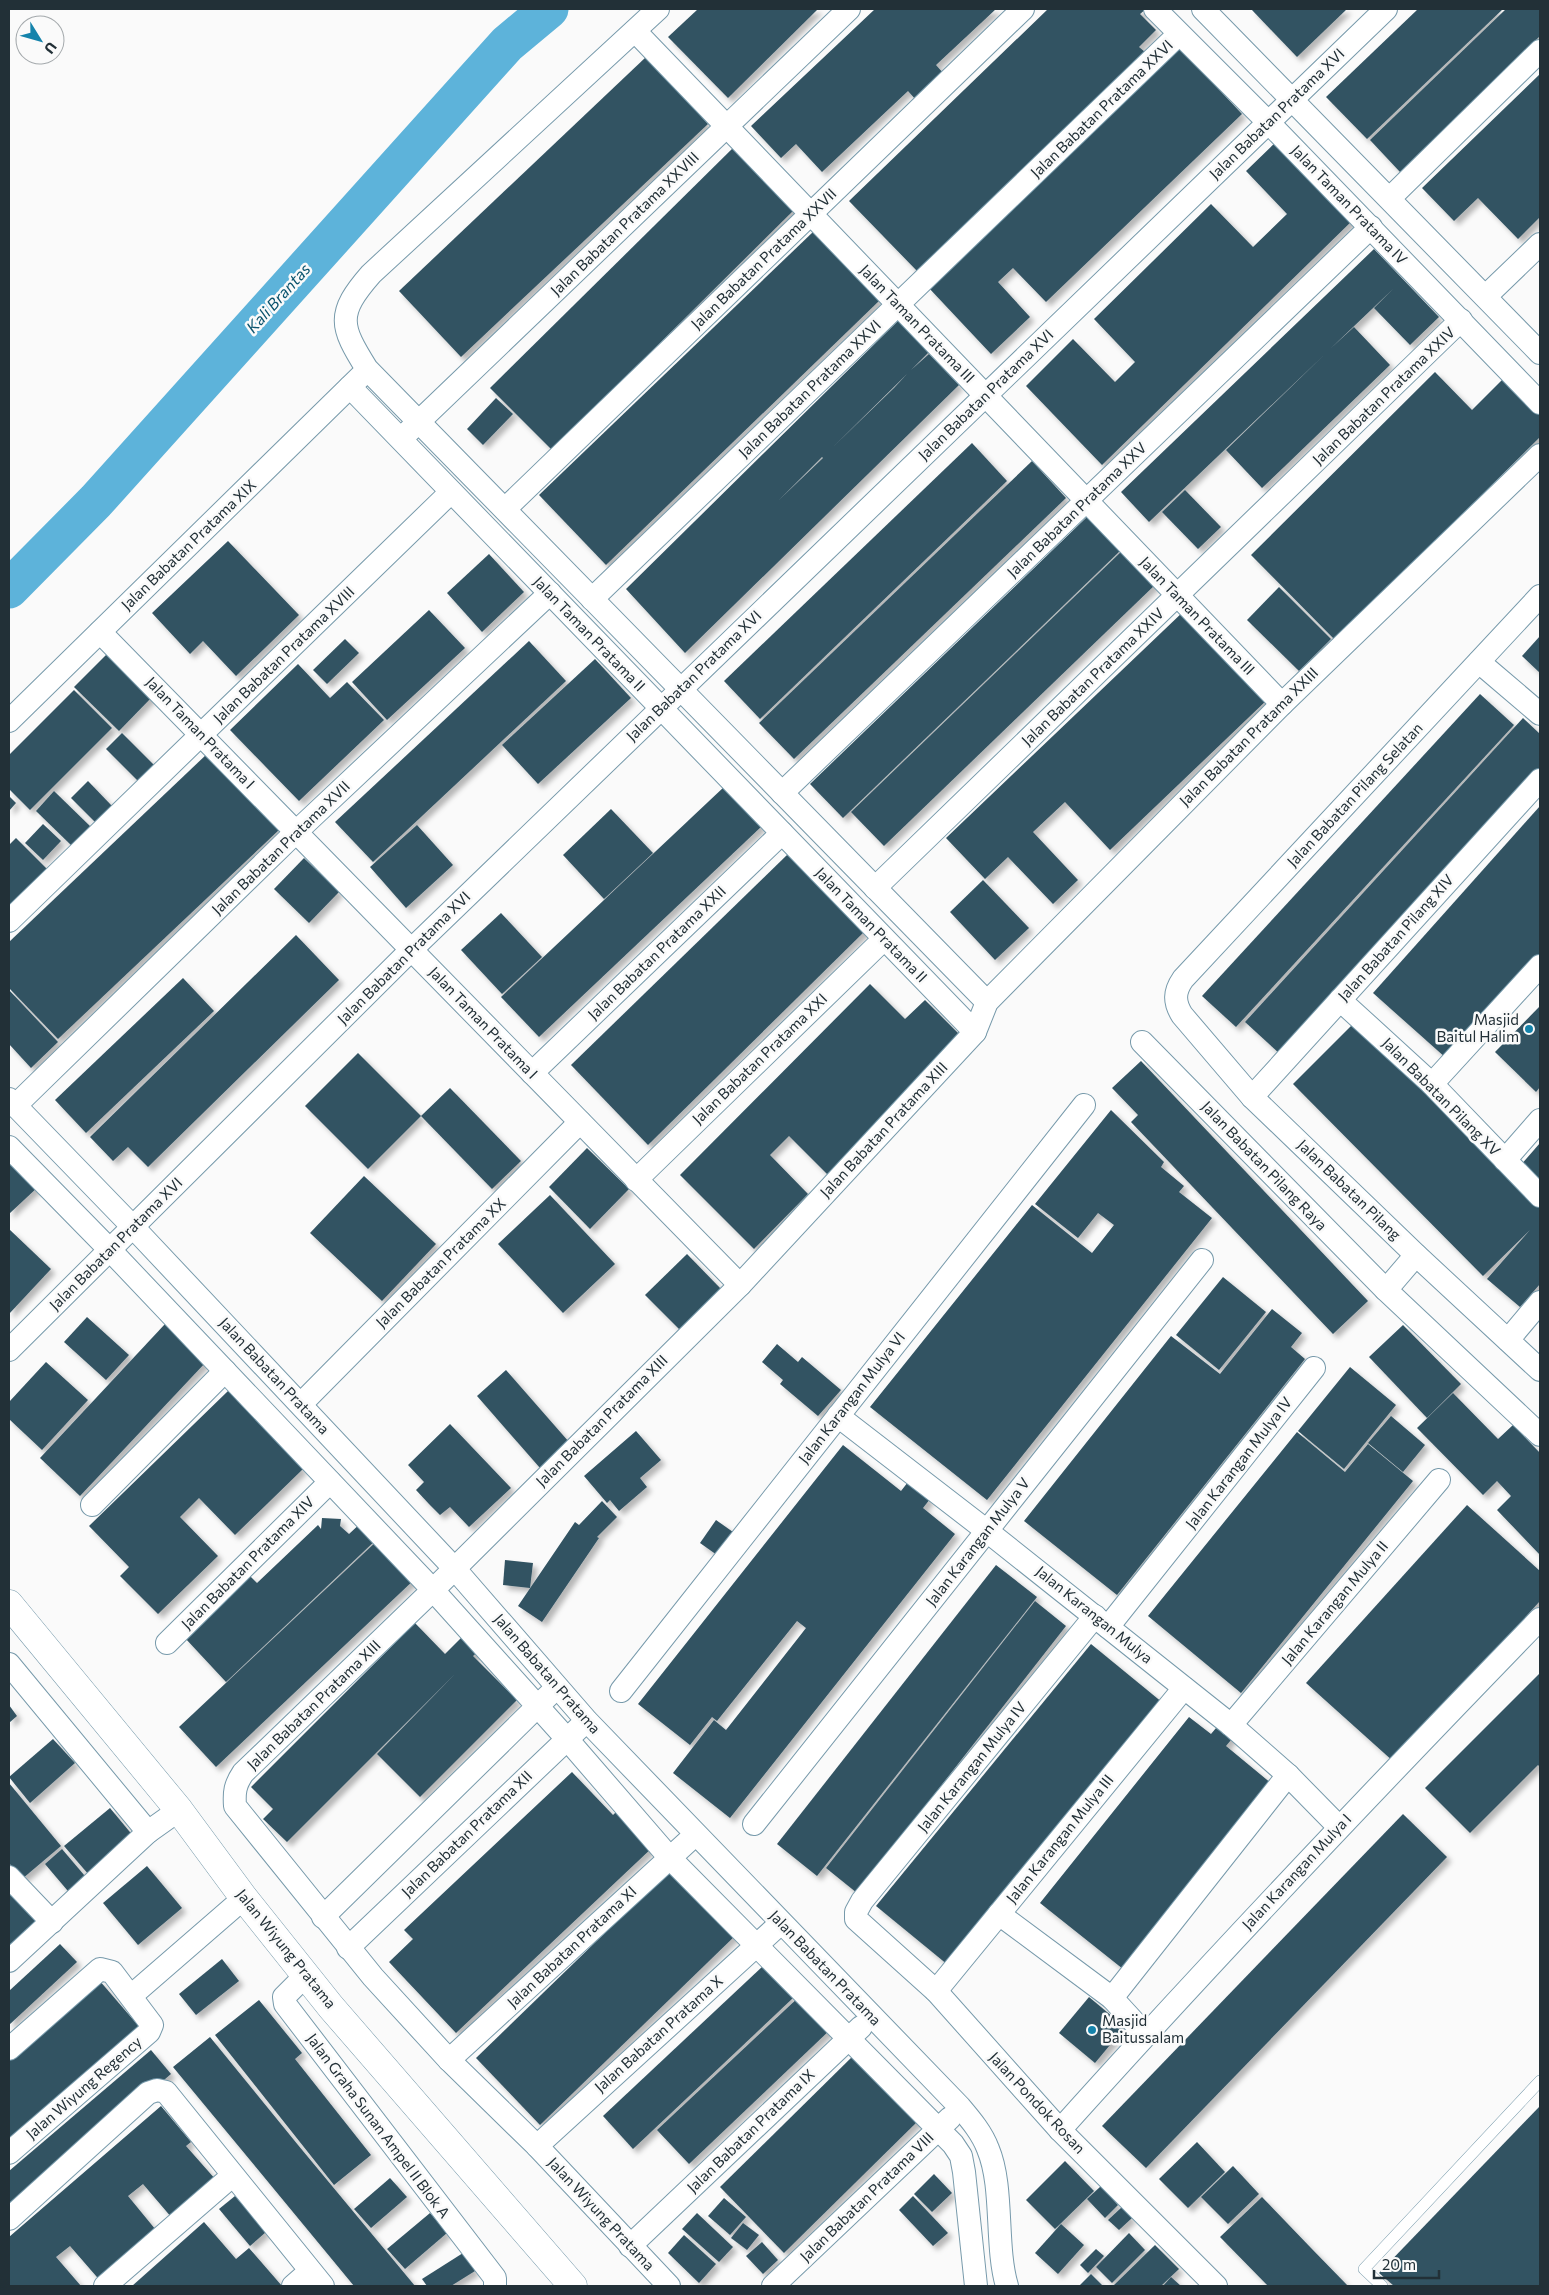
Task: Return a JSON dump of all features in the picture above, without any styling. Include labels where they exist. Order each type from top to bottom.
[{"type":"street","points":[[367,369],[350,341],[346,323],[347,306],[357,290],[396,251],[658,9]]},
{"type":"street","name":"Jalan Babatan Pratama XXVIII","points":[[401,439],[849,9]]},
{"type":"street","name":"Jalan Babatan Pratama XXVII","points":[[505,509],[1023,9]]},
{"type":"street","name":"Jalan Taman Pratama IV","points":[[1155,9],[1371,227],[1540,403]]},
{"type":"street","points":[[1203,9],[1540,353]]},
{"type":"street","name":"Jalan Babatan Pratama XVI","points":[[9,1350],[411,950],[680,688],[1386,9]]},
{"type":"street","name":"Jalan Taman Pratama III","points":[[635,31],[1282,704]]},
{"type":"street","name":"Jalan Babatan Pratama XXVI","points":[[592,599],[1179,34]]},
{"type":"street","points":[[1390,198],[1540,51]]},
{"type":"street","name":"Jalan Babatan Pratama XXV","points":[[782,793],[1371,227]]},
{"type":"street","points":[[1486,296],[1540,244]]},
{"type":"street","name":"Jalan Babatan Pratama XXIV","points":[[875,888],[1461,320]]},
{"type":"street","name":"Jalan Babatan Pratama XIX","points":[[9,721],[367,369]]},
{"type":"street","name":"Jalan Taman Pratama II","points":[[367,369],[987,1002]]},
{"type":"street","name":"Jalan Taman Pratama II","points":[[350,387],[974,1032]]},
{"type":"street","name":"Jalan Babatan Pratama XXIII","points":[[974,1032],[987,1002],[1282,704],[1540,455]]},
{"type":"street","name":"Jalan Babatan Pratama XVIII","points":[[9,921],[452,492]]},
{"type":"street","name":"Jalan Babatan Pratama XVII","points":[[12,1102],[550,593]]},
{"type":"street","name":"Jalan Babatan Pilang Selatan","points":[[1175,997],[1183,979],[1540,596]]},
{"type":"street","name":"Jalan Taman Pratama I","points":[[100,632],[740,1285]]},
{"type":"street","points":[[1479,662],[1540,714]]},
{"type":"street","name":"Jalan Babatan Pilang XIV","points":[[1252,1097],[1540,780]]},
{"type":"street","name":"Jalan Babatan Pratama XXII","points":[[532,1073],[782,833]]},
{"type":"street","name":"Jalan Babatan Pratama XXI","points":[[636,1180],[884,939]]},
{"type":"street","points":[[1432,1084],[1540,966]]},
{"type":"street","name":"Jalan Babatan Pilang","points":[[1175,997],[1176,1006],[1182,1015],[1252,1097],[1412,1261],[1508,1340],[1540,1370]]},
{"type":"street","name":"Jalan Babatan Pilang XV","points":[[1340,1000],[1432,1084],[1540,1196]]},
{"type":"street","name":"Jalan Babatan Pratama XIII","points":[[235,1806],[234,1789],[243,1773],[433,1590],[740,1285],[974,1032]]},
{"type":"street","name":"Jalan Babatan Pilang Raya","points":[[1142,1042],[1540,1435]]},
{"type":"street","name":"Jalan Babatan Pratama","points":[[12,1102],[301,1404],[454,1568],[587,1721],[695,1835],[960,2107],[978,2129],[989,2150],[994,2169],[1007,2286]]},
{"type":"street","name":"Jalan Karangan Mulya VI","points":[[621,1691],[1084,1105]]},
{"type":"street","points":[[1505,1160],[1540,1120]]},
{"type":"street","name":"Jalan Babatan Pratama XX","points":[[301,1404],[580,1122]]},
{"type":"street","name":"Jalan Babatan Pratama","points":[[9,1147],[110,1250],[433,1590],[537,1705],[669,1857],[940,2129],[961,2156],[976,2286]]},
{"type":"street","name":"Jalan Karangan Mulya V","points":[[754,1824],[1202,1260]]},
{"type":"street","points":[[1389,1287],[1412,1261]]},
{"type":"street","points":[[1508,1340],[1540,1302]]},
{"type":"street","name":"Jalan Karangan Mulya IV","points":[[857,1922],[856,1912],[862,1901],[1102,1622],[1314,1368]]},
{"type":"street","points":[[92,1505],[224,1370]]},
{"type":"street","name":"Jalan Karangan Mulya","points":[[838,1416],[987,1530],[1231,1725],[1288,1775],[1339,1827]]},
{"type":"street","name":"Jalan Karangan Mulya II","points":[[1231,1725],[1439,1480]]},
{"type":"street","name":"Jalan Babatan Pratama XIV","points":[[167,1643],[330,1482]]},
{"type":"street","name":"Jalan Wiyung Pratama","points":[[9,1604],[179,1810],[244,1898],[306,1975],[574,2286]]},
{"type":"street","name":"Jalan Karangan Mulya I","points":[[1060,2130],[1145,2034],[1339,1827],[1540,1619]]},
{"type":"street","points":[[9,1664],[148,1832]]},
{"type":"street","points":[[323,1916],[537,1705],[557,1688]]},
{"type":"street","name":"Jalan Karangan Mulya III","points":[[936,1991],[1184,1688]]},
{"type":"street","name":"Jalan Babatan Pratama XII","points":[[348,1948],[587,1721]]},
{"type":"street","points":[[1112,1998],[1288,1775]]},
{"type":"street","name":"Jalan Wiyung Pratama","points":[[235,1806],[348,1948],[449,2060],[537,2146],[669,2286]]},
{"type":"street","points":[[9,1961],[148,1832],[179,1810]]},
{"type":"street","name":"Jalan Babatan Pratama XI","points":[[449,2060],[695,1835]]},
{"type":"street","points":[[9,1877],[52,1922]]},
{"type":"street","points":[[131,1996],[244,1898]]},
{"type":"street","points":[[999,1914],[1112,1998],[1145,2034]]},
{"type":"street","name":"Jalan Pondok Rosan","points":[[857,1922],[936,1991],[1060,2130],[1216,2286]]},
{"type":"street","name":"Jalan Babatan Pratama X","points":[[537,2146],[782,1923]]},
{"type":"street","name":"Jalan Wiyung Regency","points":[[9,2049],[100,1969],[112,1972],[151,2022],[149,2032],[9,2153]]},
{"type":"street","name":"Jalan Graha Sunan Ampel II Blok A","points":[[306,1975],[284,1997],[285,2004],[495,2282]]},
{"type":"street","name":"Jalan Babatan Pratama IX","points":[[630,2246],[849,2037],[873,2017]]},
{"type":"street","points":[[9,2219],[148,2093],[157,2090],[166,2092],[232,2176],[308,2282]]},
{"type":"street","name":"Jalan Babatan Pratama VIII","points":[[774,2286],[940,2129],[960,2107]]},
{"type":"street","points":[[106,2286],[232,2176]]},
{"type":"lane","points":[[1382,2286],[1364,2269],[1540,2081]]},
{"type":"building","points":[[698,9],[818,9],[728,98],[668,37]]},
{"type":"building","points":[[875,9],[996,9],[936,65],[944,74],[916,100],[908,91],[822,172],[796,144],[781,158],[751,126]]},
{"type":"building","points":[[1048,9],[1146,9],[1140,14],[1156,30],[1139,47],[1145,52],[918,272],[849,201]]},
{"type":"building","points":[[1251,9],[1347,9],[1297,57]]},
{"type":"building","points":[[1418,9],[1503,9],[1367,139],[1326,97]]},
{"type":"building","points":[[1506,9],[1540,9],[1540,36],[1400,172],[1370,140]]},
{"type":"building","points":[[1179,47],[1242,114],[1046,302],[1013,268],[998,282],[1030,317],[991,354],[928,287]]},
{"type":"building","points":[[646,57],[708,124],[461,357],[399,291]]},
{"type":"building","points":[[1540,74],[1540,217],[1518,239],[1478,198],[1454,221],[1422,188]]},
{"type":"building","points":[[1280,138],[1356,217],[1102,465],[1026,386],[1073,339],[1115,382],[1135,362],[1094,319],[1211,204],[1253,247],[1287,214],[1246,171]]},
{"type":"building","points":[[738,143],[799,205],[552,450],[490,388]]},
{"type":"building","points":[[814,231],[880,300],[606,565],[539,495]]},
{"type":"building","points":[[1374,249],[1439,317],[1410,345],[1374,308],[1393,289],[1330,349],[1354,327],[1390,365],[1284,467],[1262,488],[1226,450],[1324,355],[1149,522],[1121,492]]},
{"type":"building","points":[[900,319],[931,350],[911,370],[929,354],[959,385],[685,653],[626,589]],"holes":[[[907,374],[894,388],[833,447]],[[822,457],[823,458],[779,500]]]},
{"type":"building","points":[[1435,372],[1472,410],[1503,379],[1540,416],[1540,437],[1335,640],[1251,555]]},
{"type":"building","points":[[496,398],[513,414],[483,445],[467,429]]},
{"type":"building","points":[[972,443],[1007,481],[760,719],[724,681]]},
{"type":"building","points":[[1032,461],[1066,498],[794,759],[759,723]]},
{"type":"building","points":[[1185,490],[1221,527],[1198,549],[1162,512]]},
{"type":"building","points":[[1089,515],[1122,549],[843,818],[810,784]]},
{"type":"building","points":[[228,541],[299,615],[236,676],[203,641],[190,654],[152,613]]},
{"type":"building","points":[[1125,548],[1157,583],[884,846],[851,812]]},
{"type":"building","points":[[489,554],[524,592],[482,632],[447,593]]},
{"type":"building","points":[[1279,587],[1331,639],[1299,671],[1247,620]]},
{"type":"building","points":[[429,610],[465,648],[387,720],[352,682]]},
{"type":"building","points":[[1185,610],[1269,698],[1110,850],[1065,802],[1033,832],[1078,880],[1053,904],[1008,857],[985,879],[946,838]]},
{"type":"building","points":[[1540,636],[1540,673],[1522,656]]},
{"type":"building","points":[[345,639],[359,653],[327,684],[313,670]]},
{"type":"building","points":[[529,641],[566,681],[373,862],[335,822]]},
{"type":"building","points":[[109,652],[153,696],[119,731],[74,687]]},
{"type":"building","points":[[595,659],[631,698],[538,784],[502,745]]},
{"type":"building","points":[[298,664],[330,698],[347,682],[384,720],[299,801],[230,730]]},
{"type":"building","points":[[74,690],[112,728],[30,810],[9,789],[9,755]]},
{"type":"building","points":[[1480,694],[1514,725],[1236,1027],[1202,996]]},
{"type":"building","points":[[1523,718],[1540,734],[1540,772],[1281,1055],[1245,1022]]},
{"type":"building","points":[[122,733],[155,766],[139,782],[106,749]]},
{"type":"building","points":[[208,753],[280,829],[58,1039],[9,988],[9,942]]},
{"type":"building","points":[[88,781],[112,806],[96,823],[71,798]]},
{"type":"building","points":[[725,786],[762,826],[539,1037],[501,997]]},
{"type":"building","points":[[54,791],[92,828],[73,847],[36,811]]},
{"type":"building","points":[[9,796],[16,803],[9,811]]},
{"type":"building","points":[[1540,806],[1540,953],[1446,1058],[1373,993]]},
{"type":"building","points":[[611,809],[653,853],[604,899],[563,855]]},
{"type":"building","points":[[43,824],[61,841],[43,860],[25,843]]},
{"type":"building","points":[[417,825],[453,865],[406,908],[370,867]]},
{"type":"building","points":[[16,838],[48,870],[9,910],[9,845]]},
{"type":"building","points":[[788,854],[867,929],[648,1145],[571,1065]]},
{"type":"building","points":[[304,858],[339,892],[309,923],[274,889]]},
{"type":"building","points":[[983,880],[1029,928],[995,960],[950,912]]},
{"type":"building","points":[[501,913],[542,957],[502,994],[461,950]]},
{"type":"building","points":[[296,935],[339,980],[148,1167],[128,1147],[113,1161],[90,1137]]},
{"type":"building","points":[[183,978],[214,1011],[86,1133],[55,1100]]},
{"type":"building","points":[[870,984],[905,1019],[925,1000],[965,1040],[829,1176],[789,1136],[770,1155],[808,1194],[754,1249],[680,1175]]},
{"type":"building","points":[[9,990],[58,1042],[31,1068],[9,1044]]},
{"type":"building","name":"Masjid Baitul Halim","points":[[1540,1006],[1540,1087],[1536,1092],[1495,1052]]},
{"type":"building","points":[[1356,1021],[1540,1207],[1540,1284],[1520,1307],[1487,1279],[1530,1230],[1483,1276],[1293,1084]]},
{"type":"building","points":[[358,1053],[421,1116],[368,1169],[305,1106]]},
{"type":"building","points":[[1141,1061],[1368,1301],[1333,1334],[1131,1122],[1138,1115],[1112,1088]]},
{"type":"building","points":[[450,1088],[521,1161],[492,1189],[421,1116]]},
{"type":"building","points":[[1111,1110],[1164,1162],[1161,1167],[1184,1186],[1179,1192],[1212,1218],[987,1500],[870,1407],[1032,1205],[1092,1253],[1114,1225],[1098,1213],[1078,1238],[1035,1204]]},
{"type":"building","points":[[1540,1143],[1540,1185],[1520,1166]]},
{"type":"building","points":[[587,1148],[629,1189],[590,1229],[549,1187]]},
{"type":"building","points":[[9,1153],[39,1186],[9,1214]]},
{"type":"building","points":[[364,1176],[436,1244],[382,1301],[310,1233]]},
{"type":"building","points":[[550,1195],[615,1264],[563,1313],[498,1244]]},
{"type":"building","points":[[9,1229],[51,1269],[9,1314]]},
{"type":"building","points":[[687,1254],[722,1290],[680,1330],[645,1295]]},
{"type":"building","points":[[1223,1277],[1266,1312],[1219,1370],[1176,1335]]},
{"type":"building","points":[[1272,1309],[1302,1333],[1291,1347],[1305,1359],[1117,1595],[1024,1521],[1171,1336],[1220,1374]]},
{"type":"building","points":[[87,1317],[129,1355],[106,1380],[64,1342]]},
{"type":"building","points":[[165,1324],[206,1362],[80,1496],[40,1458]]},
{"type":"building","points":[[1403,1325],[1461,1384],[1427,1418],[1369,1357]]},
{"type":"building","points":[[777,1344],[798,1362],[802,1357],[841,1390],[818,1416],[780,1384],[783,1380],[762,1362]]},
{"type":"building","points":[[46,1362],[88,1400],[42,1450],[9,1419],[9,1402]]},
{"type":"building","points":[[1350,1367],[1396,1405],[1344,1469],[1298,1431]]},
{"type":"building","points":[[506,1370],[569,1442],[540,1468],[477,1396]]},
{"type":"building","points":[[228,1391],[303,1469],[235,1535],[199,1498],[180,1517],[218,1556],[158,1614],[120,1576],[129,1567],[89,1526]]},
{"type":"building","points":[[1453,1393],[1498,1439],[1513,1425],[1540,1453],[1540,1555],[1497,1510],[1511,1496],[1497,1481],[1483,1495],[1417,1428]]},
{"type":"building","points":[[1391,1416],[1425,1445],[1403,1472],[1368,1443]]},
{"type":"building","points":[[450,1424],[511,1488],[469,1527],[450,1507],[440,1515],[429,1504],[416,1490],[424,1482],[408,1465]]},
{"type":"building","points":[[636,1431],[661,1460],[640,1478],[647,1487],[619,1511],[610,1500],[607,1503],[584,1476]]},
{"type":"building","points":[[1297,1432],[1345,1472],[1368,1444],[1413,1481],[1241,1693],[1148,1616]]},
{"type":"building","points":[[843,1445],[901,1491],[908,1482],[930,1499],[923,1508],[955,1534],[730,1818],[673,1773],[714,1720],[726,1730],[806,1628],[797,1621],[717,1721],[712,1717],[690,1745],[638,1704]]},
{"type":"building","points":[[602,1501],[617,1517],[597,1537],[599,1538],[542,1622],[518,1606],[575,1522],[579,1525]]},
{"type":"building","points":[[1467,1505],[1540,1571],[1540,1601],[1394,1762],[1306,1683]]},
{"type":"building","points":[[322,1518],[341,1519],[340,1526],[349,1534],[363,1521],[379,1537],[226,1682],[185,1638],[250,1576],[257,1583],[318,1525],[321,1529]]},
{"type":"building","points":[[716,1520],[733,1532],[717,1555],[700,1543]]},
{"type":"building","points":[[379,1539],[416,1578],[216,1767],[179,1727]]},
{"type":"building","points":[[505,1560],[533,1563],[530,1588],[503,1585]]},
{"type":"building","points":[[996,1565],[1037,1597],[817,1876],[777,1844]]},
{"type":"building","points":[[1035,1601],[1066,1626],[857,1893],[826,1868]]},
{"type":"building","points":[[415,1623],[445,1654],[468,1631],[483,1647],[473,1656],[517,1700],[420,1797],[377,1754],[455,1674],[287,1842],[263,1819],[273,1809],[251,1787]]},
{"type":"building","points":[[1091,1644],[1163,1703],[948,1965],[876,1906]]},
{"type":"building","points":[[1540,1673],[1540,1767],[1538,1765],[1470,1833],[1425,1788]]},
{"type":"building","points":[[9,1705],[17,1716],[9,1723]]},
{"type":"building","points":[[1189,1717],[1211,1734],[1221,1722],[1236,1734],[1226,1746],[1272,1784],[1123,1969],[1040,1903]]},
{"type":"building","points":[[53,1739],[75,1763],[30,1803],[9,1777]]},
{"type":"building","points":[[572,1772],[613,1815],[619,1809],[654,1846],[456,2033],[389,1962],[413,1939],[404,1930]]},
{"type":"building","points":[[9,1783],[61,1846],[22,1879],[9,1863]]},
{"type":"building","points":[[110,1808],[134,1837],[89,1875],[64,1846]]},
{"type":"building","points":[[1403,1814],[1447,1857],[1146,2168],[1102,2126]]},
{"type":"building","points":[[62,1849],[90,1882],[73,1897],[45,1864]]},
{"type":"building","points":[[675,1865],[739,1932],[540,2125],[476,2058]]},
{"type":"building","points":[[147,1866],[182,1908],[138,1945],[103,1903]]},
{"type":"building","points":[[9,1885],[43,1923],[9,1955]]},
{"type":"building","points":[[60,1944],[77,1962],[9,2025],[9,1991]]},
{"type":"building","points":[[222,1959],[239,1981],[196,2015],[179,1994]]},
{"type":"building","points":[[763,1966],[793,1998],[633,2149],[603,2116]]},
{"type":"building","points":[[99,1980],[142,2030],[9,2146],[9,2058]]},
{"type":"building","points":[[801,1995],[832,2028],[689,2164],[657,2130]]},
{"type":"building","name":"Masjid Baitussalam","points":[[1089,1997],[1125,2027],[1095,2063],[1059,2033]]},
{"type":"building","points":[[259,2000],[302,2053],[295,2059],[371,2155],[334,2185],[215,2035]]},
{"type":"building","points":[[210,2037],[415,2286],[354,2286],[173,2067]]},
{"type":"building","points":[[151,2050],[171,2074],[9,2212],[9,2171]]},
{"type":"building","points":[[856,2053],[920,2119],[784,2253],[720,2187]]},
{"type":"building","points":[[161,2106],[191,2142],[186,2146],[216,2180],[172,2218],[143,2184],[128,2196],[160,2235],[103,2284],[70,2246],[56,2257],[81,2286],[9,2286],[9,2237]]},
{"type":"building","points":[[1540,2106],[1540,2286],[1394,2286],[1379,2273]]},
{"type":"building","points":[[1197,2142],[1225,2172],[1188,2208],[1159,2179]]},
{"type":"building","points":[[1065,2161],[1094,2191],[1055,2229],[1026,2200]]},
{"type":"building","points":[[1233,2166],[1259,2194],[1228,2224],[1201,2197]]},
{"type":"building","points":[[934,2174],[952,2193],[932,2212],[914,2194]]},
{"type":"building","points":[[390,2178],[407,2197],[371,2228],[354,2209]]},
{"type":"building","points":[[1101,2186],[1118,2205],[1105,2218],[1087,2199]]},
{"type":"building","points":[[235,2196],[266,2232],[250,2246],[219,2209]]},
{"type":"building","points":[[913,2196],[948,2233],[933,2246],[899,2210]]},
{"type":"building","points":[[1262,2197],[1348,2286],[1268,2286],[1220,2237]]},
{"type":"building","points":[[724,2198],[746,2217],[730,2235],[708,2216]]},
{"type":"building","points":[[1122,2207],[1132,2218],[1119,2230],[1108,2220]]},
{"type":"building","points":[[430,2213],[447,2233],[405,2269],[387,2249]]},
{"type":"building","points":[[697,2213],[733,2247],[719,2262],[682,2229]]},
{"type":"building","points":[[204,2222],[236,2259],[249,2248],[282,2286],[132,2286]]},
{"type":"building","points":[[743,2223],[759,2235],[747,2250],[731,2238]]},
{"type":"building","points":[[1061,2224],[1084,2245],[1058,2274],[1035,2253]]},
{"type":"building","points":[[1129,2233],[1145,2250],[1112,2283],[1096,2267]]},
{"type":"building","points":[[684,2235],[716,2264],[699,2283],[668,2253]]},
{"type":"building","points":[[762,2242],[778,2260],[763,2274],[746,2256]]},
{"type":"building","points":[[1155,2245],[1179,2269],[1161,2286],[1113,2286]]},
{"type":"building","points":[[1096,2249],[1104,2256],[1088,2273],[1080,2265]]},
{"type":"building","points":[[463,2253],[475,2271],[451,2286],[427,2286],[422,2279]]},
{"type":"building","points":[[1091,2274],[1103,2286],[1079,2286]]},
{"type":"building","points":[[1171,2277],[1181,2286],[1163,2286]]},
{"type":"waterway","name":"Kali Brantas","points":[[9,589],[96,501],[507,44],[549,9]]},
{"type":"place","name":"Masjid Baitul Halim","points":[[1529,1029]]},
{"type":"place","name":"Masjid Baitussalam","points":[[1092,2030]]}]
